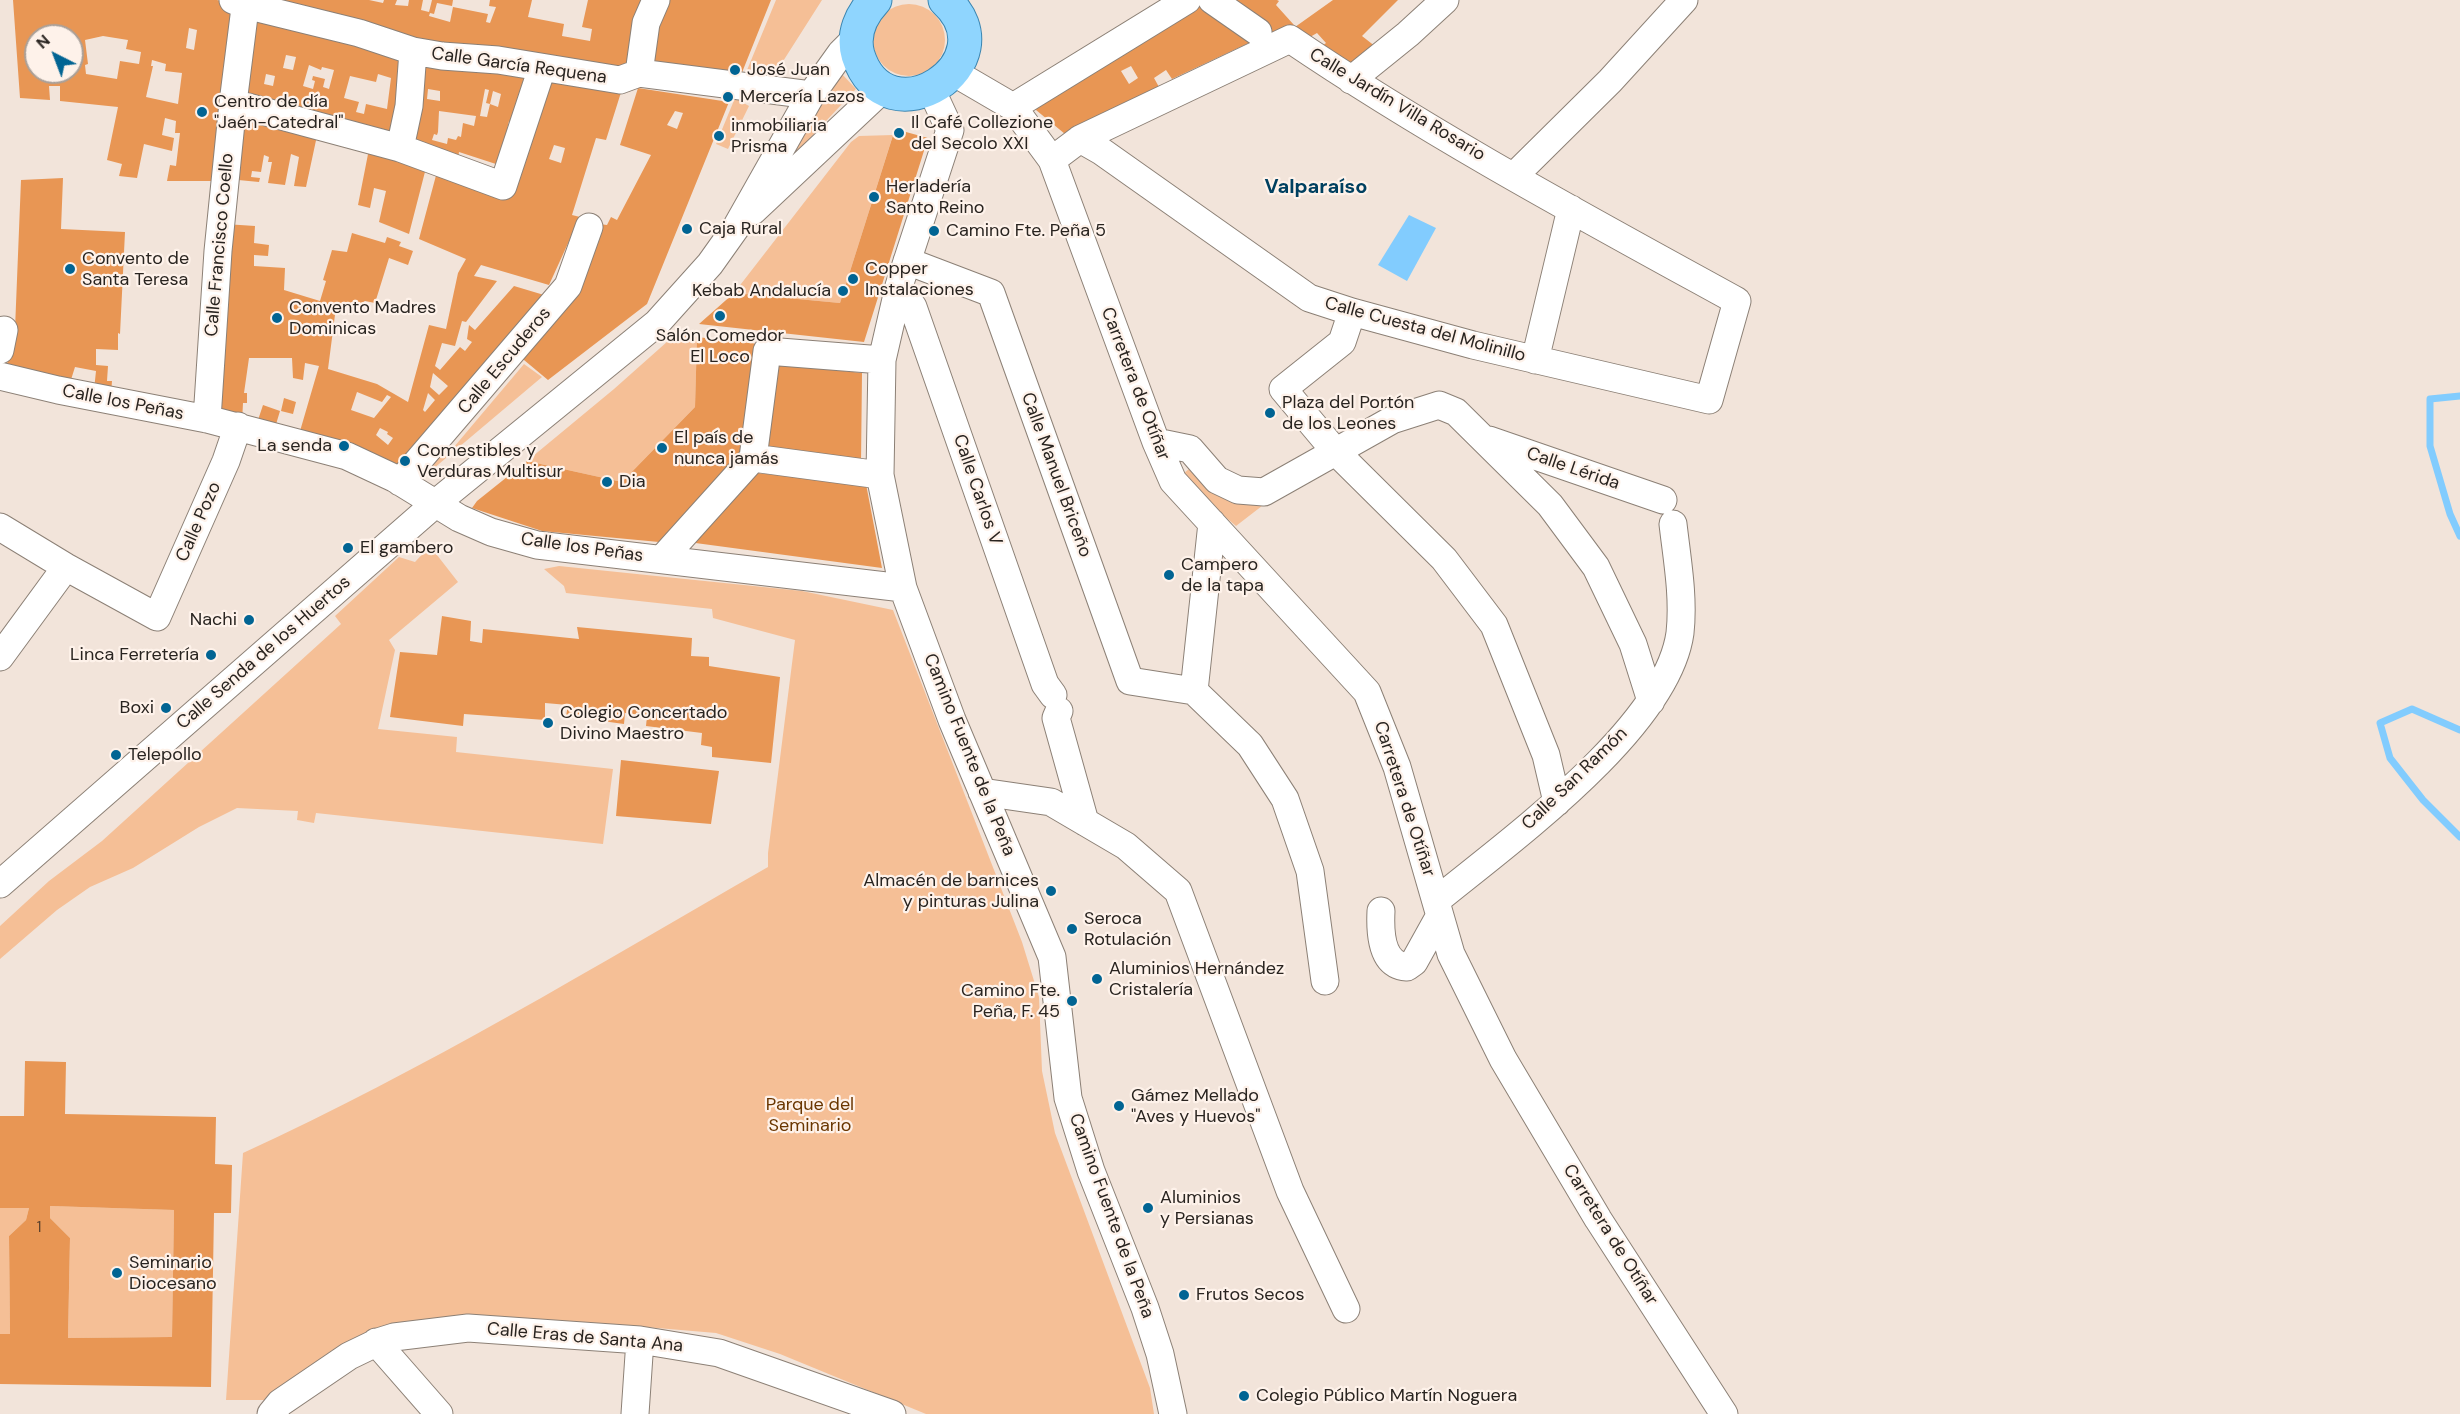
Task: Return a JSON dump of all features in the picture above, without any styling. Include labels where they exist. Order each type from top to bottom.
[{"type":"main road","points":[[874,0],[858,24],[857,50],[866,72],[884,88],[908,94],[942,81],[963,49],[959,8]]},
{"type":"street","points":[[639,73],[646,23],[656,0]]},
{"type":"street","points":[[1013,107],[1187,0]]},
{"type":"street","points":[[1212,0],[1258,32]]},
{"type":"street","points":[[1351,80],[1408,34],[1445,0]]},
{"type":"street","points":[[1514,176],[1610,81],[1684,0]]},
{"type":"street","name":"Calle García Requena","points":[[241,2],[359,33],[413,51],[442,56],[498,60],[620,80],[639,73],[811,95]]},
{"type":"street","name":"Calle Francisco Coello","points":[[207,419],[218,251],[241,2]]},
{"type":"street","name":"Calle Senda de los Huertos","points":[[0,884],[436,503],[657,322],[710,264],[737,226],[811,95],[841,53],[856,38]]},
{"type":"street","name":"Calle Jardín Villa Rosario","points":[[1052,160],[1080,139],[1290,39],[1351,80],[1514,176],[1737,301],[1709,400]]},
{"type":"street","points":[[400,148],[409,106],[413,51]]},
{"type":"street","points":[[233,103],[400,148],[503,186],[542,68]]},
{"type":"street","name":"Carretera de Otíñar","points":[[942,81],[1013,107],[1052,160],[1156,442],[1173,481],[1367,692],[1397,767],[1451,954],[1503,1059],[1598,1219],[1724,1414]]},
{"type":"street","name":"Camino Fuente de la Peña","points":[[942,81],[950,130],[903,273],[882,360],[880,475],[903,588],[952,720],[1052,957],[1068,1098],[1091,1171],[1145,1308],[1160,1354],[1173,1414]]},
{"type":"street","name":"Calle Senda de los Huertos","points":[[737,226],[884,88]]},
{"type":"street","name":"Calle Cuesta del Molinillo","points":[[1080,139],[1309,298],[1352,312],[1535,360],[1709,400]]},
{"type":"street","points":[[1535,360],[1571,209]]},
{"type":"street","name":"Calle Escuderos","points":[[400,482],[568,286],[589,227]]},
{"type":"street","name":"Calle Manuel Briceño","points":[[903,273],[991,293],[1130,681],[1194,691]]},
{"type":"street","name":"Calle Carlos V","points":[[903,273],[1045,684],[1056,703],[1056,718],[1085,822]]},
{"type":"street","points":[[1352,312],[1342,342],[1283,389],[1335,451],[1444,559],[1494,626],[1546,755],[1557,801]]},
{"type":"street","points":[[662,559],[753,458],[767,351],[882,360]]},
{"type":"street","name":"Calle los Peñas","points":[[0,376],[238,426],[347,456],[400,482],[459,518],[491,532],[537,545],[903,588]]},
{"type":"street","points":[[1156,442],[1191,449],[1217,480],[1238,490],[1264,492],[1392,420],[1439,405],[1456,412],[1550,505],[1596,567],[1633,644],[1651,701]]},
{"type":"street","name":"Calle Pozo","points":[[66,567],[157,617],[226,461],[238,426]]},
{"type":"street","name":"Calle Lérida","points":[[1482,438],[1668,512]]},
{"type":"street","points":[[753,458],[880,475]]},
{"type":"street","name":"Calle San Ramón","points":[[1437,909],[1610,750],[1651,701],[1668,672],[1680,633],[1680,583],[1668,512]]},
{"type":"street","points":[[1212,523],[1194,691],[1250,745],[1285,799],[1310,872],[1325,981]]},
{"type":"street","points":[[0,527],[66,567],[0,657]]},
{"type":"street","points":[[982,792],[1051,802],[1126,846],[1178,891],[1290,1191],[1346,1309]]},
{"type":"street","points":[[1381,911],[1380,928],[1383,945],[1391,961],[1397,967],[1407,968],[1414,962],[1437,909]]},
{"type":"street","name":"Calle Eras de Santa Ana","points":[[271,1414],[280,1403],[349,1356],[376,1342],[394,1336],[468,1328],[640,1340],[719,1353],[891,1414]]},
{"type":"street","points":[[635,1414],[640,1340]]},
{"type":"street","points":[[376,1342],[439,1414]]},
{"type":"green space","points":[[776,0],[822,0],[773,77],[745,75]]},
{"type":"green space","points":[[902,4],[916,4],[935,14],[945,33],[945,47],[935,66],[916,76],[902,76],[883,66],[873,47],[873,33],[883,14]]},
{"type":"green space","points":[[841,73],[856,89],[770,181]]},
{"type":"green space","points":[[735,98],[749,106],[728,149],[716,144]]},
{"type":"green space","points":[[893,135],[840,303],[734,293],[851,142],[859,136]]},
{"type":"green space","points":[[677,333],[697,337],[695,407],[622,482],[527,461],[614,389]]},
{"type":"green space","points":[[524,364],[542,377],[430,472],[425,468],[447,444],[454,447]]},
{"type":"green space","points":[[1189,469],[1206,485],[1225,493],[1271,499],[1236,526],[1217,510],[1184,473]]},
{"type":"green space","points":[[430,546],[458,582],[389,640],[395,650],[378,729],[457,737],[456,752],[613,769],[603,844],[316,813],[314,823],[297,820],[298,811],[237,808],[199,827],[133,868],[90,887],[57,910],[0,959],[0,926],[49,881],[102,841],[341,624],[335,616],[399,557],[415,562]]},
{"type":"green space","name":"Parque del Seminario","points":[[559,566],[802,591],[893,610],[1022,942],[1039,997],[1042,1071],[1055,1133],[1150,1388],[1154,1414],[926,1414],[780,1354],[716,1333],[610,1324],[464,1321],[265,1400],[226,1400],[243,1153],[443,1052],[768,867],[795,640],[713,618],[712,609],[566,593],[564,586],[544,569]]},
{"type":"green space","points":[[50,1206],[174,1210],[172,1337],[68,1338],[70,1238],[50,1218]]},
{"type":"green space","points":[[0,1208],[29,1208],[26,1220],[9,1236],[10,1334],[0,1334]]},
{"type":"water","points":[[1409,215],[1436,228],[1407,281],[1378,265]]},
{"type":"building","points":[[13,0],[217,0],[239,7],[219,181],[167,181],[170,165],[176,166],[180,133],[175,133],[176,121],[165,118],[162,135],[174,138],[172,151],[144,144],[137,178],[119,176],[122,164],[107,160],[118,107],[60,101],[60,86],[49,86],[50,100],[20,98]],"holes":[[[189,28],[197,30],[194,50],[186,48]],[[103,36],[128,40],[126,49],[141,52],[139,64],[120,61],[117,79],[86,74],[85,65],[88,64],[85,40]],[[152,60],[166,64],[165,71],[182,73],[178,104],[146,97],[153,66],[151,66]]]},
{"type":"building","points":[[249,0],[369,0],[383,3],[384,0],[397,0],[395,5],[408,6],[409,0],[423,0],[421,10],[429,12],[432,0],[453,0],[452,6],[437,3],[434,14],[430,13],[429,16],[450,22],[453,7],[488,14],[486,22],[490,23],[496,7],[489,6],[490,0],[532,0],[528,17],[564,24],[562,36],[590,41],[592,29],[582,27],[588,0],[646,0],[629,73],[558,64],[326,21]]},
{"type":"building","points":[[660,0],[771,0],[741,75],[642,61]]},
{"type":"building","points":[[1226,0],[1277,0],[1279,1],[1276,5],[1294,25],[1277,36]]},
{"type":"building","points":[[1333,0],[1398,0],[1362,36],[1376,47],[1352,67],[1322,46],[1326,43],[1317,33],[1310,37],[1295,27]]},
{"type":"building","points":[[1198,3],[1253,41],[1172,79],[1166,70],[1154,78],[1159,87],[1065,134],[1036,110],[1037,100]],"holes":[[[1131,66],[1138,78],[1129,84],[1121,71]]]},
{"type":"building","points":[[248,13],[408,55],[397,142],[239,100]],"holes":[[[286,55],[296,57],[293,70],[283,68]],[[309,65],[321,70],[322,67],[334,70],[329,89],[323,87],[325,79],[313,76],[312,80],[315,81],[313,89],[303,86]],[[266,74],[275,76],[273,86],[264,84]],[[378,74],[391,78],[387,109],[366,104],[364,114],[356,112],[359,102],[344,98],[350,76],[376,82]]]},
{"type":"building","points":[[416,57],[536,71],[520,125],[509,121],[499,165],[459,152],[457,164],[406,146]],"holes":[[[428,89],[440,91],[440,101],[427,99]],[[485,89],[489,90],[486,103],[490,104],[487,117],[480,116]],[[493,91],[501,94],[498,107],[490,104]],[[439,111],[476,116],[474,126],[463,123],[461,137],[458,136],[456,140],[448,138],[447,144],[432,140],[434,134],[437,135]]]},
{"type":"building","points":[[547,75],[623,86],[606,140],[596,138],[572,215],[580,217],[549,285],[481,265],[474,276],[497,281],[466,322],[462,321],[455,346],[442,343],[435,366],[440,370],[460,347],[465,351],[472,342],[467,339],[469,325],[475,330],[514,286],[544,295],[417,444],[391,471],[298,438],[319,366],[305,363],[303,380],[293,378],[292,358],[249,358],[244,393],[247,393],[247,403],[243,403],[242,422],[214,416],[225,224],[255,226],[254,243],[269,245],[268,256],[254,255],[254,266],[285,268],[284,290],[320,301],[326,281],[323,280],[332,250],[347,252],[352,233],[385,243],[387,237],[401,242],[399,246],[413,251],[408,265],[389,258],[375,303],[365,301],[354,309],[349,309],[346,303],[344,310],[336,307],[328,369],[377,384],[408,402],[429,325],[446,329],[458,273],[466,259],[419,239],[438,168],[509,195]],"holes":[[[554,145],[565,148],[561,163],[549,159]],[[433,373],[448,386],[439,395],[430,387]],[[357,392],[382,402],[387,395],[391,397],[374,418],[351,410]],[[428,393],[435,400],[425,412],[423,410]],[[380,428],[393,438],[388,445],[376,435]]]},
{"type":"building","points":[[638,88],[729,102],[647,304],[548,380],[518,355],[599,224],[607,225],[611,217],[617,220],[651,155],[620,145]],"holes":[[[675,111],[683,113],[677,129],[667,125]]]},
{"type":"building","points":[[237,112],[318,131],[306,187],[294,186],[299,157],[291,154],[285,185],[268,183],[272,162],[268,162],[269,157],[264,155],[261,172],[252,171],[251,177],[260,178],[259,182],[228,179]]},
{"type":"building","points":[[895,129],[928,138],[864,342],[699,324],[734,293],[840,303]]},
{"type":"building","points":[[370,144],[427,164],[409,234],[379,222],[386,191],[374,188],[370,208],[358,205]]},
{"type":"building","name":"Convento de Santa Teresa","points":[[63,178],[61,229],[125,232],[118,350],[96,349],[96,365],[108,366],[107,381],[112,381],[111,394],[94,390],[96,371],[75,367],[69,386],[5,373],[15,329],[21,180]]},
{"type":"building","points":[[697,337],[758,344],[747,447],[659,542],[542,531],[472,508],[477,501],[527,461],[622,482],[695,407]]},
{"type":"building","points":[[772,363],[862,373],[861,463],[761,452]]},
{"type":"building","points":[[284,398],[296,402],[293,414],[281,411]]},
{"type":"building","points":[[263,405],[280,411],[274,431],[256,426]]},
{"type":"building","points":[[747,472],[866,484],[882,568],[688,542]]},
{"type":"building","points":[[442,616],[471,621],[470,641],[482,643],[483,629],[579,639],[577,627],[692,638],[691,656],[709,657],[709,666],[780,677],[771,763],[712,757],[712,747],[701,745],[702,733],[646,726],[647,716],[625,713],[624,724],[566,716],[568,705],[545,703],[545,720],[464,714],[463,726],[390,717],[400,652],[437,655]]},
{"type":"building","points":[[621,760],[719,771],[711,824],[616,816]]},
{"type":"building","name":"Seminario Diocesano","points":[[25,1061],[66,1062],[65,1114],[216,1117],[215,1164],[232,1165],[231,1213],[214,1213],[211,1387],[0,1384],[0,1334],[10,1334],[9,1236],[26,1220],[29,1208],[0,1208],[0,1116],[24,1116]],"holes":[[[50,1206],[174,1210],[172,1337],[68,1338],[70,1238],[50,1218]]]},
{"type":"waterway","points":[[2460,396],[2430,399],[2430,446],[2450,514],[2460,536]]},
{"type":"waterway","points":[[2460,730],[2412,709],[2380,723],[2390,758],[2423,800],[2460,837]]},
{"type":"place","name":"José Juan","points":[[735,70]]},
{"type":"place","name":"Mercería Lazos","points":[[728,97]]},
{"type":"place","name":"Centro de día \"Jaén-Catedral\"","points":[[202,112]]},
{"type":"place","name":"Il Café Collezione del Secolo XXI","points":[[899,133]]},
{"type":"place","name":"inmobiliaria Prisma","points":[[719,136]]},
{"type":"place","name":"Herladería Santo Reino","points":[[874,197]]},
{"type":"place","name":"Caja Rural","points":[[687,229]]},
{"type":"place","name":"Camino Fte. Peña 5","points":[[934,231]]},
{"type":"place","name":"Convento de Santa Teresa","points":[[70,269]]},
{"type":"place","name":"Copper Instalaciones","points":[[853,279]]},
{"type":"place","name":"Kebab Andalucía","points":[[843,291]]},
{"type":"place","name":"Salón Comedor El Loco","points":[[720,316]]},
{"type":"place","name":"Convento Madres Dominicas","points":[[277,318]]},
{"type":"place","name":"Plaza del Portón de los Leones","points":[[1270,413]]},
{"type":"place","name":"La senda","points":[[344,446]]},
{"type":"place","name":"El país de nunca jamás","points":[[662,448]]},
{"type":"place","name":"Comestibles y Verduras Multisur","points":[[405,461]]},
{"type":"place","name":"Dia","points":[[607,482]]},
{"type":"place","name":"El gambero","points":[[348,548]]},
{"type":"place","name":"Campero de la tapa","points":[[1169,575]]},
{"type":"place","name":"Nachi","points":[[249,620]]},
{"type":"place","name":"Linca Ferretería","points":[[211,655]]},
{"type":"place","name":"Boxi","points":[[166,708]]},
{"type":"place","name":"Colegio Concertado Divino Maestro","points":[[548,723]]},
{"type":"place","name":"Telepollo","points":[[116,755]]},
{"type":"place","name":"Almacén de barnices y pinturas Julina","points":[[1051,891]]},
{"type":"place","name":"Seroca Rotulación","points":[[1072,929]]},
{"type":"place","name":"Aluminios Hernández Cristalería","points":[[1097,979]]},
{"type":"place","name":"Camino Fte. Peña, F. 45","points":[[1072,1001]]},
{"type":"place","name":"Gámez Mellado \"Aves y Huevos\"","points":[[1119,1106]]},
{"type":"place","name":"Aluminios y Persianas","points":[[1148,1208]]},
{"type":"place","name":"Seminario Diocesano","points":[[117,1273]]},
{"type":"place","name":"Frutos Secos","points":[[1184,1295]]},
{"type":"place","name":"Colegio Público Martín Noguera","points":[[1244,1396]]},
{"type":"district","name":"Valparaíso","points":[[1316,188]]}]
